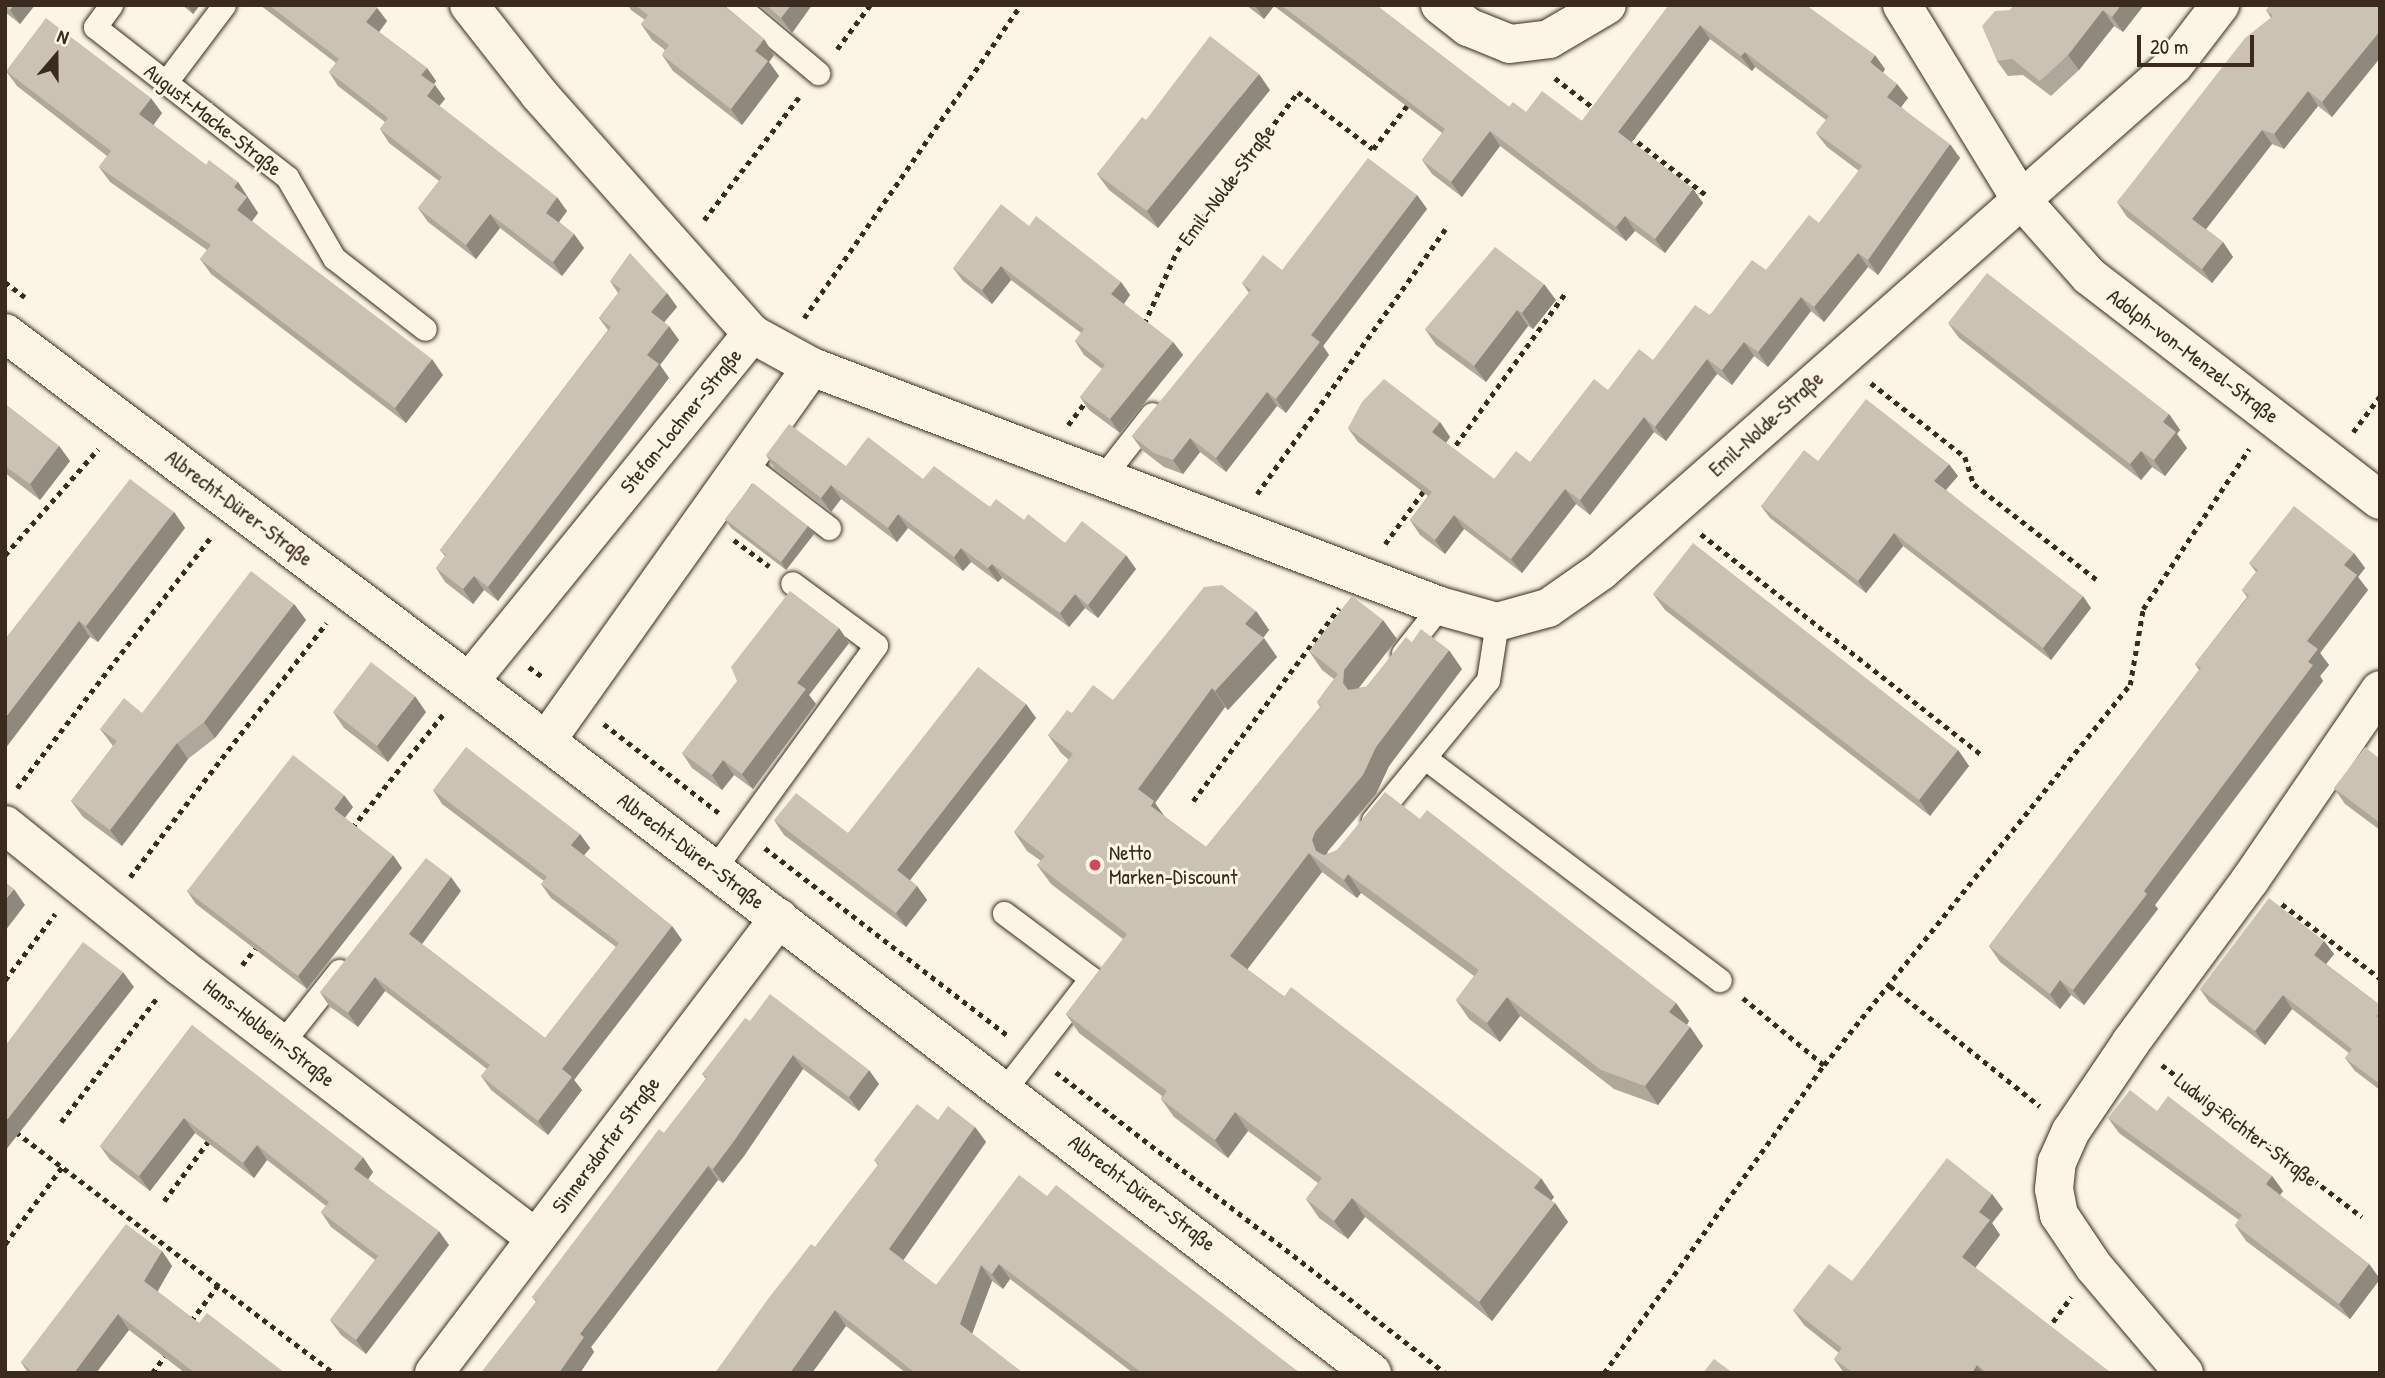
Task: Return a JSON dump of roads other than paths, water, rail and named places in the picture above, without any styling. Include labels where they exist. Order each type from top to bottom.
[{"type":"street","name":"Stefan-Lochner-Straße","points":[[469,5],[539,94],[681,249],[782,350],[470,682]]},
{"type":"street","points":[[1440,5],[1468,27],[1510,44],[1549,39],[1607,5]]},
{"type":"street","points":[[1902,5],[2020,198]]},
{"type":"street","name":"Emil-Nolde-Straße","points":[[1497,622],[1548,608],[1601,571],[2020,198],[2174,65],[2220,5]]},
{"type":"street","name":"Adolph-von-Menzel-Straße","points":[[2020,198],[2089,276],[2380,500]]},
{"type":"street","name":"Albrecht-Dürer-Straße","points":[[5,333],[1005,1089],[1372,1373]]},
{"type":"street","points":[[546,741],[744,463],[782,350],[1044,456],[1440,606],[1497,622]]},
{"type":"street","points":[[2184,1373],[2094,1266],[2059,1215],[2054,1188],[2057,1161],[2071,1130],[2131,1042],[2250,880],[2380,690]]},
{"type":"street","name":"Hans-Holbein-Straße","points":[[10,808],[79,883],[107,907],[181,967],[535,1238]]},
{"type":"street","name":"Sinnersdorfer Straße","points":[[434,1373],[779,918]]},
{"type":"lane","name":"August-Macke-Straße","points":[[111,5],[95,27],[287,177],[334,258],[425,329]]},
{"type":"lane","points":[[166,82],[225,5]]},
{"type":"lane","points":[[737,5],[818,73]]},
{"type":"lane","points":[[1102,478],[1166,398]]},
{"type":"lane","points":[[744,463],[830,528]]},
{"type":"lane","points":[[714,869],[876,645],[792,583]]},
{"type":"lane","points":[[1393,667],[1440,606]]},
{"type":"lane","points":[[1356,839],[1488,680],[1497,622]]},
{"type":"lane","points":[[1425,758],[1720,980]]},
{"type":"lane","points":[[1004,913],[1091,978],[1005,1089]]},
{"type":"lane","points":[[282,1043],[351,956]]},
{"type":"place","name":"Netto Marken-Discount","points":[[1095,865]]}]
